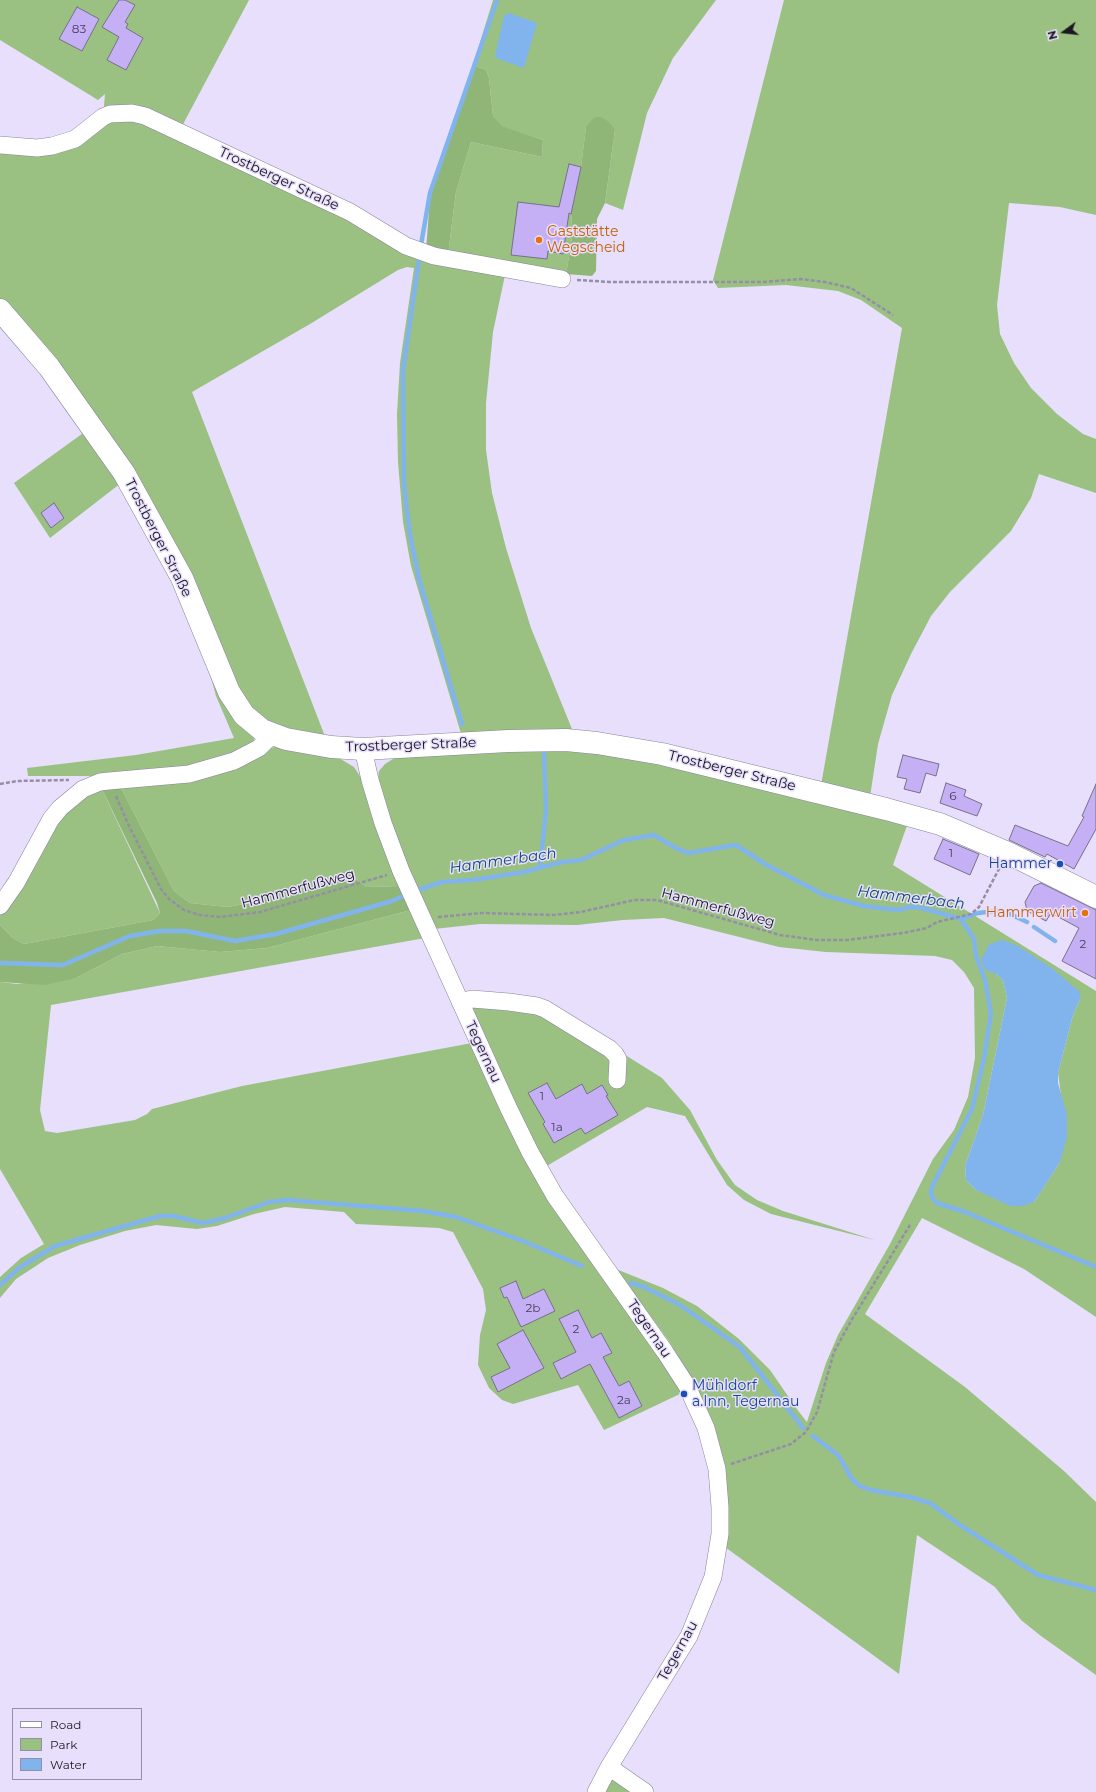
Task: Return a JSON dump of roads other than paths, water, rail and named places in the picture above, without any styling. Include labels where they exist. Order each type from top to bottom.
[{"type":"main road","name":"Trostberger Straße","points":[[0,310],[49,367],[124,473],[182,578],[229,692],[244,715],[262,730],[286,739],[331,747],[363,749],[539,740],[597,743],[662,754],[886,809],[940,824],[1008,853],[1096,897]]},
{"type":"street","name":"Trostberger Straße","points":[[0,145],[37,148],[52,146],[75,139],[103,117],[110,114],[132,113],[144,116],[350,212],[406,246],[434,256],[562,279]]},
{"type":"street","points":[[0,906],[16,883],[46,827],[60,808],[83,789],[100,782],[189,774],[234,761],[259,748],[272,735]]},
{"type":"street","name":"Tegernau","points":[[363,749],[370,780],[383,823],[404,876],[419,913],[508,1107],[545,1178],[665,1352],[686,1386],[706,1428],[717,1469],[720,1507],[720,1534],[712,1577],[689,1636],[609,1767],[596,1792]]},
{"type":"street","points":[[460,1002],[472,999],[509,1002],[537,1006],[545,1009],[610,1049],[618,1059],[617,1080]]},
{"type":"street","points":[[609,1767],[645,1792]]},
{"type":"water","points":[[509,13],[537,23],[524,68],[498,59],[495,55],[504,16]]},
{"type":"water","points":[[1003,940],[1018,946],[1053,969],[1080,992],[1080,999],[1073,1015],[1058,1073],[1058,1083],[1067,1115],[1067,1137],[1060,1162],[1034,1202],[1023,1206],[1010,1206],[976,1190],[966,1180],[965,1166],[983,1115],[1007,998],[1003,980],[996,974],[985,970],[981,960],[989,944]]},
{"type":"waterway","points":[[421,245],[430,193],[497,0]]},
{"type":"waterway","points":[[419,260],[403,370],[404,485],[410,535],[419,579],[462,724]]},
{"type":"waterway","points":[[540,868],[546,810],[544,753]]},
{"type":"waterway","name":"Hammerbach","points":[[415,891],[442,882],[473,880],[524,872],[562,862],[581,860],[624,840],[654,835],[688,853],[736,845],[765,864],[824,895],[864,906],[898,910],[911,907],[922,908],[961,919],[978,913],[997,911]]},
{"type":"waterway","name":"Hammerbach","points":[[0,963],[63,965],[130,936],[160,931],[186,931],[235,941],[276,934],[392,901],[408,894]]},
{"type":"waterway","name":"Hammerbach","points":[[1010,914],[1027,922]]},
{"type":"waterway","points":[[961,919],[974,939],[976,956],[985,980],[991,1014],[984,1058],[972,1109],[934,1183],[931,1190],[932,1197],[937,1203],[965,1212],[1096,1267]]},
{"type":"waterway","name":"Hammerbach","points":[[1034,927],[1055,941]]},
{"type":"waterway","points":[[0,1285],[19,1268],[55,1246],[160,1216],[173,1216],[203,1223],[225,1218],[269,1202],[288,1200],[423,1211],[456,1217],[523,1241],[582,1266]]},
{"type":"waterway","points":[[631,1283],[644,1287],[680,1305],[740,1347],[803,1428]]},
{"type":"waterway","points":[[813,1436],[838,1455],[852,1479],[860,1486],[871,1490],[910,1497],[930,1503],[960,1525],[1038,1575],[1096,1590]]},
{"type":"place","name":"Gaststätte Wegscheid","points":[[539,240]]},
{"type":"place","name":"Hammer","points":[[1060,864]]},
{"type":"place","name":"Hammerwirt","points":[[1085,913]]},
{"type":"place","name":"Mühldorf a.Inn, Tegernau","points":[[684,1394]]}]
